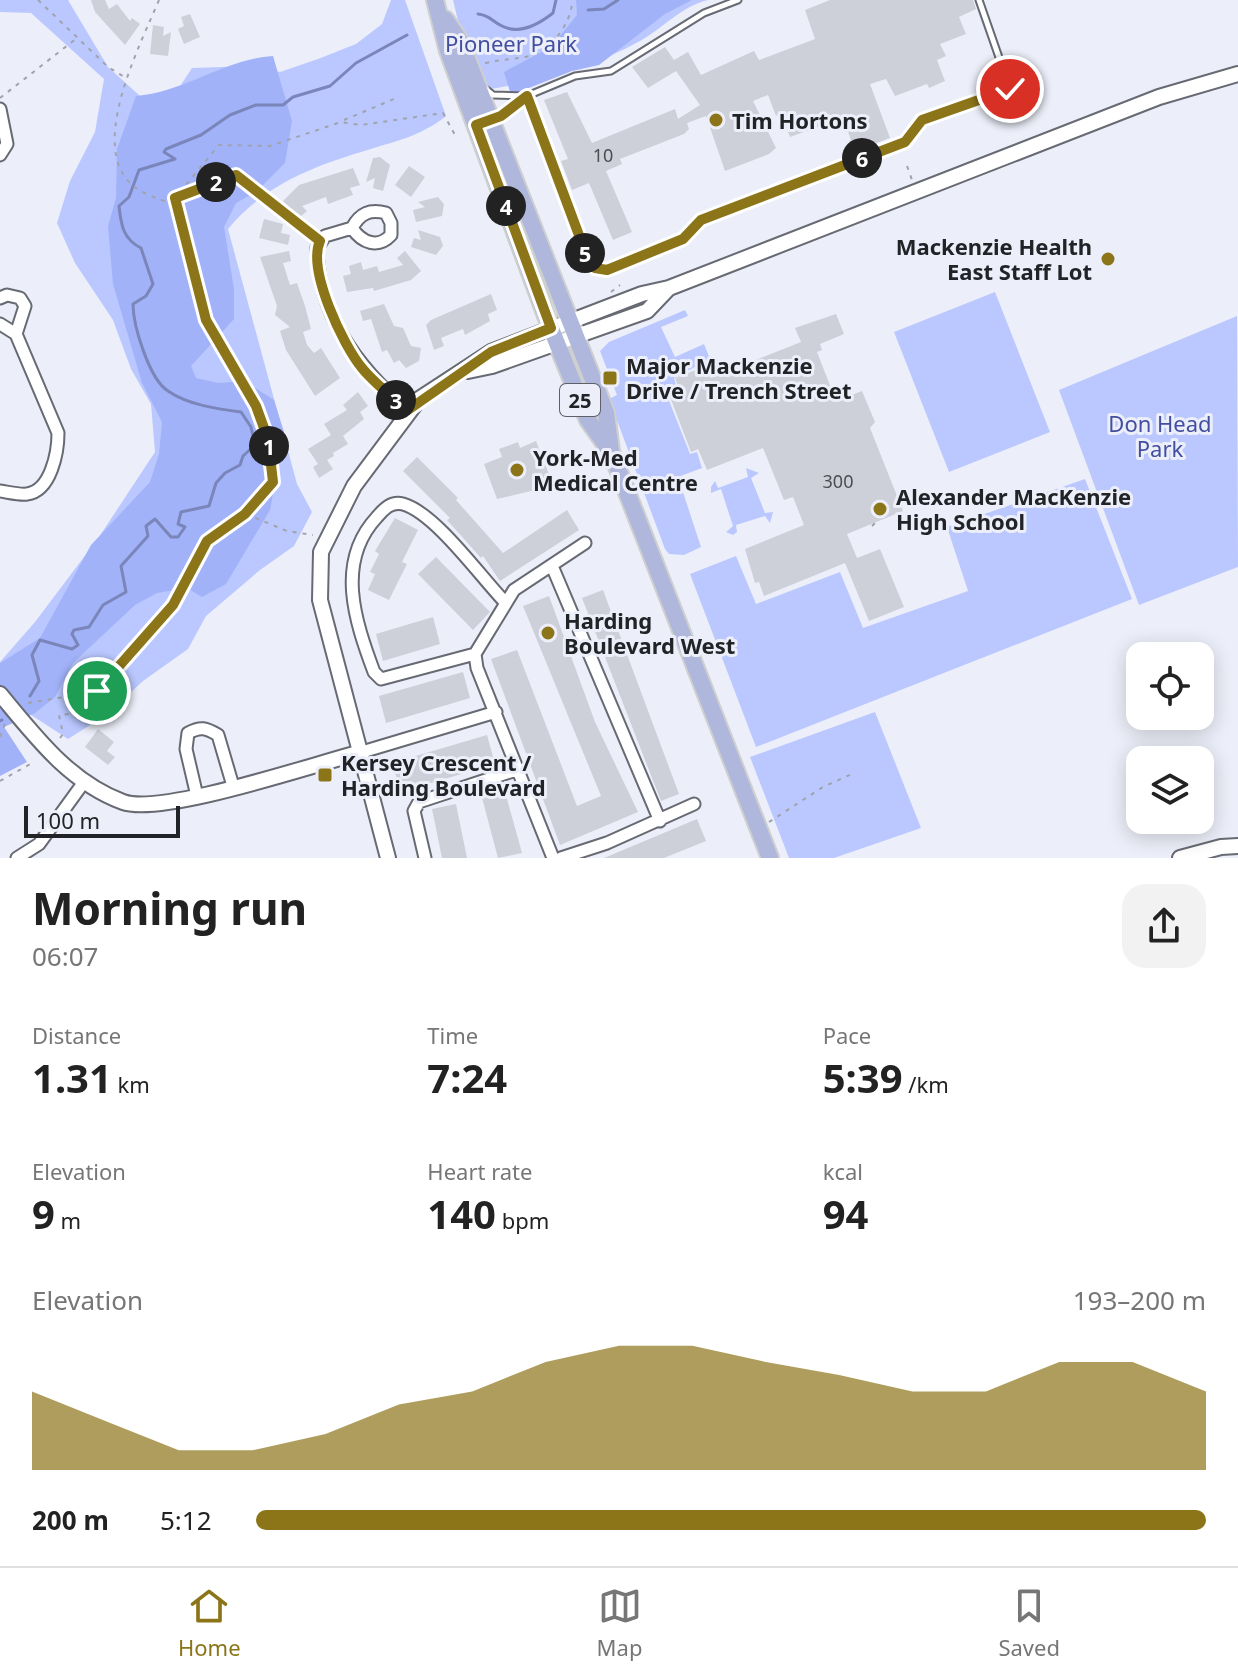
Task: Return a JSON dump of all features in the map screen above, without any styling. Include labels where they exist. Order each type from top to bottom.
[{"type":"main road","name":"25","points":[[437,5],[478,72],[484,122],[554,335],[588,420],[612,454]]},
{"type":"main road","name":"25","points":[[437,5],[448,51],[484,122],[606,413],[612,454],[770,858]]},
{"type":"street","points":[[388,858],[320,600],[321,552],[354,486],[408,410],[460,372],[492,366],[554,335],[647,311],[669,288],[1159,97],[1238,74]]},
{"type":"street","points":[[0,109],[7,144],[0,155]]},
{"type":"street","points":[[352,228],[338,230],[320,241],[317,262],[324,290],[346,345],[374,382],[408,410]]},
{"type":"street","points":[[0,298],[7,295],[20,298],[25,306],[16,334]]},
{"type":"street","points":[[0,324],[16,334],[58,433],[58,449],[40,487],[27,494],[0,491]]},
{"type":"street","points":[[504,601],[420,513],[403,504],[391,504],[368,527],[355,554],[351,605],[377,678],[390,678],[475,654],[495,627],[504,601],[514,590],[585,543]]},
{"type":"street","points":[[552,566],[660,821]]},
{"type":"street","points":[[475,654],[553,858]]},
{"type":"street","points":[[5,707],[65,768],[84,782],[125,803],[170,803],[362,752],[496,712]]},
{"type":"street","points":[[197,796],[186,749],[188,733],[197,728],[205,728],[218,735],[233,786]]},
{"type":"street","points":[[425,858],[414,811],[419,802],[519,769]]},
{"type":"street","points":[[17,858],[39,844],[84,782]]},
{"type":"street","points":[[561,858],[660,821],[694,804]]},
{"type":"street","points":[[1180,858],[1221,847],[1238,846]]},
{"type":"lane","points":[[484,122],[527,96],[575,76],[611,71],[704,13],[738,0]]},
{"type":"lane","points":[[527,96],[589,262],[595,268],[613,269],[683,239],[701,220],[905,142],[922,120],[1010,89],[979,0]]},
{"type":"lane","points":[[478,72],[493,95],[527,96]]},
{"type":"path","points":[[38,0],[108,67],[127,79]]},
{"type":"path","points":[[159,0],[127,79],[115,146],[124,176],[131,184],[175,204]]},
{"type":"path","points":[[478,72],[543,51],[554,44],[567,21],[572,0]]},
{"type":"path","points":[[0,98],[78,37]]},
{"type":"path","points":[[60,738],[63,734],[59,715],[77,713],[173,605],[207,541],[245,514],[273,482],[268,439],[256,406],[206,320],[175,198],[219,145],[270,146],[341,122],[394,99]]},
{"type":"path","points":[[341,122],[385,123],[443,113],[455,135]]},
{"type":"path","points":[[907,166],[912,180]]},
{"type":"path","points":[[175,198],[236,175],[320,241]]},
{"type":"path","points":[[607,295],[620,285]]},
{"type":"path","points":[[245,514],[287,531],[313,535]]},
{"type":"path","points":[[872,526],[875,523]]},
{"type":"path","points":[[28,703],[97,691]]},
{"type":"path","points":[[0,737],[5,707]]},
{"type":"path","points":[[0,781],[34,762]]},
{"type":"path","points":[[757,828],[823,787],[854,773]]},
{"type":"green space","points":[[0,0],[68,0],[108,67],[140,96],[173,97],[192,68],[252,66],[280,72],[356,44],[382,24],[391,0],[405,0],[446,116],[416,134],[305,172],[271,190],[228,229],[297,484],[312,512],[294,546],[206,616],[188,649],[143,681],[106,715],[68,739],[28,713],[0,662],[35,622],[99,537],[155,452],[151,404],[131,369],[113,320],[75,263],[57,223],[70,181],[95,132],[104,79],[31,13],[0,12]]},
{"type":"green space","name":"Pioneer Park","points":[[453,0],[708,0],[681,12],[640,41],[603,59],[545,78],[486,90],[465,50]]},
{"type":"green space","points":[[995,292],[1050,432],[949,472],[894,332]]},
{"type":"green space","points":[[685,310],[688,316],[661,327],[675,357],[704,344],[710,359],[674,378],[678,392],[668,398],[690,454],[697,452],[702,468],[678,477],[701,547],[684,555],[669,554],[665,549],[609,399],[617,395],[600,351],[609,342]]},
{"type":"green space","name":"Don Head Park","points":[[1237,316],[1238,567],[1139,605],[1059,390]]},
{"type":"green space","points":[[746,468],[759,473],[751,478],[765,513],[773,512],[770,523],[765,516],[736,525],[737,532],[733,535],[726,532],[733,526],[721,489],[711,493],[711,487],[715,481],[718,488],[748,477]]},
{"type":"green space","points":[[1085,479],[1132,599],[756,747],[690,574],[736,556],[756,604],[840,572],[863,628],[968,591],[947,527]]},
{"type":"green space","points":[[875,712],[921,828],[834,858],[789,858],[750,757]]},
{"type":"shaded area","points":[[576,0],[692,0],[665,14],[599,65],[572,71],[511,95],[504,72],[551,47],[577,15]]},
{"type":"shaded area","points":[[273,56],[292,121],[285,163],[256,192],[236,203],[224,227],[234,289],[234,319],[191,366],[196,378],[218,383],[244,381],[274,400],[284,432],[270,510],[226,584],[202,597],[187,588],[157,593],[135,605],[73,663],[55,697],[35,713],[4,727],[27,762],[0,776],[0,663],[40,638],[91,545],[150,482],[159,454],[162,422],[142,383],[113,284],[108,226],[116,198],[117,149],[136,96],[171,88],[255,58]]},
{"type":"building","points":[[91,0],[105,0],[109,9],[117,4],[130,21],[132,18],[140,24],[125,45],[95,12]]},
{"type":"building","points":[[830,0],[973,0],[976,9],[959,17],[966,34],[940,44],[946,56],[937,60],[945,81],[895,96],[886,79],[870,84],[890,138],[855,151],[843,118],[790,137],[781,113],[776,116],[768,95],[753,101],[776,148],[769,154],[725,171],[706,116],[687,123],[689,129],[684,134],[620,159],[622,164],[606,171],[632,232],[613,240],[589,183],[572,190],[561,161],[568,159],[544,100],[567,92],[592,143],[675,109],[678,119],[700,105],[676,71],[648,88],[632,67],[665,47],[674,60],[688,52],[701,75],[754,51],[759,60],[815,39],[805,10]]},
{"type":"building","points":[[190,14],[200,37],[184,44],[178,29],[184,26],[181,17]]},
{"type":"building","points":[[153,25],[164,27],[163,36],[171,32],[168,56],[150,54]]},
{"type":"building","points":[[380,157],[390,165],[383,191],[373,188],[375,178],[366,182],[373,158]]},
{"type":"building","points":[[409,166],[425,177],[411,197],[395,185]]},
{"type":"building","points":[[353,168],[360,185],[350,188],[353,195],[328,204],[326,197],[302,206],[307,211],[299,218],[283,201],[299,185]]},
{"type":"building","points":[[438,197],[444,204],[442,216],[416,222],[413,210],[425,207],[418,202]]},
{"type":"building","points":[[264,219],[283,224],[281,233],[290,235],[288,245],[259,238]]},
{"type":"building","points":[[418,230],[440,237],[443,246],[436,255],[411,247],[414,238],[421,240]]},
{"type":"building","points":[[289,251],[291,261],[283,263],[290,285],[297,283],[305,306],[311,329],[303,332],[307,345],[314,353],[321,348],[340,378],[315,396],[286,350],[280,331],[290,327],[275,315],[277,306],[260,257]]},
{"type":"building","points":[[405,251],[421,271],[411,280],[374,291],[373,288],[347,292],[343,276],[351,274],[349,266],[361,262],[363,270],[377,266],[379,272],[403,265],[397,258]]},
{"type":"building","points":[[491,294],[497,310],[488,314],[490,321],[465,335],[463,329],[441,338],[444,346],[434,350],[426,325],[431,320]]},
{"type":"building","points":[[384,304],[394,326],[403,328],[411,346],[421,348],[419,361],[406,368],[399,360],[394,363],[387,350],[382,352],[371,319],[363,321],[360,311]]},
{"type":"building","points":[[836,314],[844,334],[820,344],[822,350],[817,352],[836,401],[862,391],[875,422],[870,428],[903,511],[847,534],[857,558],[880,549],[904,607],[869,621],[845,563],[764,596],[759,582],[755,583],[745,549],[804,525],[793,497],[784,500],[763,448],[707,470],[698,449],[691,452],[670,397],[681,393],[675,378],[706,366],[711,378],[801,342],[795,328]]},
{"type":"building","points":[[358,392],[368,406],[360,412],[364,419],[343,436],[348,444],[327,460],[333,469],[319,478],[313,467],[318,464],[308,449],[331,435],[324,424],[347,410],[343,405]]},
{"type":"building","name":"York-Med Medical Centre","points":[[536,441],[550,477],[533,484],[535,490],[497,499],[484,464],[502,457],[499,449],[518,442],[520,448]]},
{"type":"building","points":[[417,457],[458,498],[456,500],[503,553],[567,510],[579,530],[500,581],[483,556],[481,558],[447,520],[450,518],[403,471]]},
{"type":"building","points":[[395,518],[418,530],[402,562],[407,564],[389,600],[368,590],[375,574],[370,572],[379,554],[375,551]]},
{"type":"building","points":[[436,557],[490,612],[473,630],[418,574]]},
{"type":"building","points":[[603,590],[679,794],[661,801],[582,598]]},
{"type":"building","points":[[549,596],[595,722],[638,812],[560,845],[491,659],[517,650],[577,806],[601,796],[523,606]]},
{"type":"building","points":[[433,617],[440,644],[383,661],[376,634]]},
{"type":"building","points":[[463,672],[470,698],[386,723],[379,696]]},
{"type":"building","points":[[98,729],[114,742],[107,751],[115,757],[108,765],[85,747]]},
{"type":"building","points":[[487,735],[495,764],[401,792],[392,763]]},
{"type":"building","points":[[504,788],[522,853],[498,858],[481,794]]},
{"type":"building","points":[[456,804],[467,858],[442,858],[432,809]]},
{"type":"building","points":[[697,819],[706,841],[664,858],[604,858]]},
{"type":"waterway","points":[[478,14],[508,28],[522,29],[553,13],[556,0]]},
{"type":"waterway","points":[[588,10],[604,9],[618,0]]},
{"type":"waterway","points":[[30,696],[39,681],[32,655],[40,640],[72,649],[78,645],[72,634],[74,630],[89,627],[103,605],[126,592],[121,566],[148,536],[146,526],[155,519],[171,537],[178,537],[185,527],[178,524],[181,512],[209,506],[216,483],[225,473],[240,465],[243,456],[255,445],[251,427],[241,412],[203,406],[176,396],[161,385],[149,364],[139,338],[133,304],[146,296],[153,284],[141,248],[124,231],[119,206],[129,197],[139,170],[175,159],[164,152],[166,149],[201,135],[230,115],[256,105],[283,105],[293,97],[330,86],[356,63],[407,35]]},
{"type":"place","name":"Tim Hortons","points":[[716,120]]},
{"type":"place","name":"Mackenzie Health East Staff Lot","points":[[1108,259]]},
{"type":"place","name":"Major Mackenzie Drive / Trench Street","points":[[610,378]]},
{"type":"place","name":"York-Med Medical Centre","points":[[517,470]]},
{"type":"place","name":"Alexander MacKenzie High School","points":[[880,509]]},
{"type":"place","name":"Harding Boulevard West","points":[[548,633]]},
{"type":"place","name":"Kersey Crescent / Harding Boulevard","points":[[325,775]]},
{"type":"route","points":[[97,691],[173,605],[207,541],[245,514],[273,482],[268,439],[256,406],[206,320],[174,207],[175,198],[236,175],[320,241],[317,262],[324,290],[346,345],[374,382],[408,410],[419,399],[491,352],[551,328],[476,125],[501,116],[527,96],[589,262],[595,268],[607,270],[683,239],[701,220],[905,142],[922,120],[1010,89]]}]
